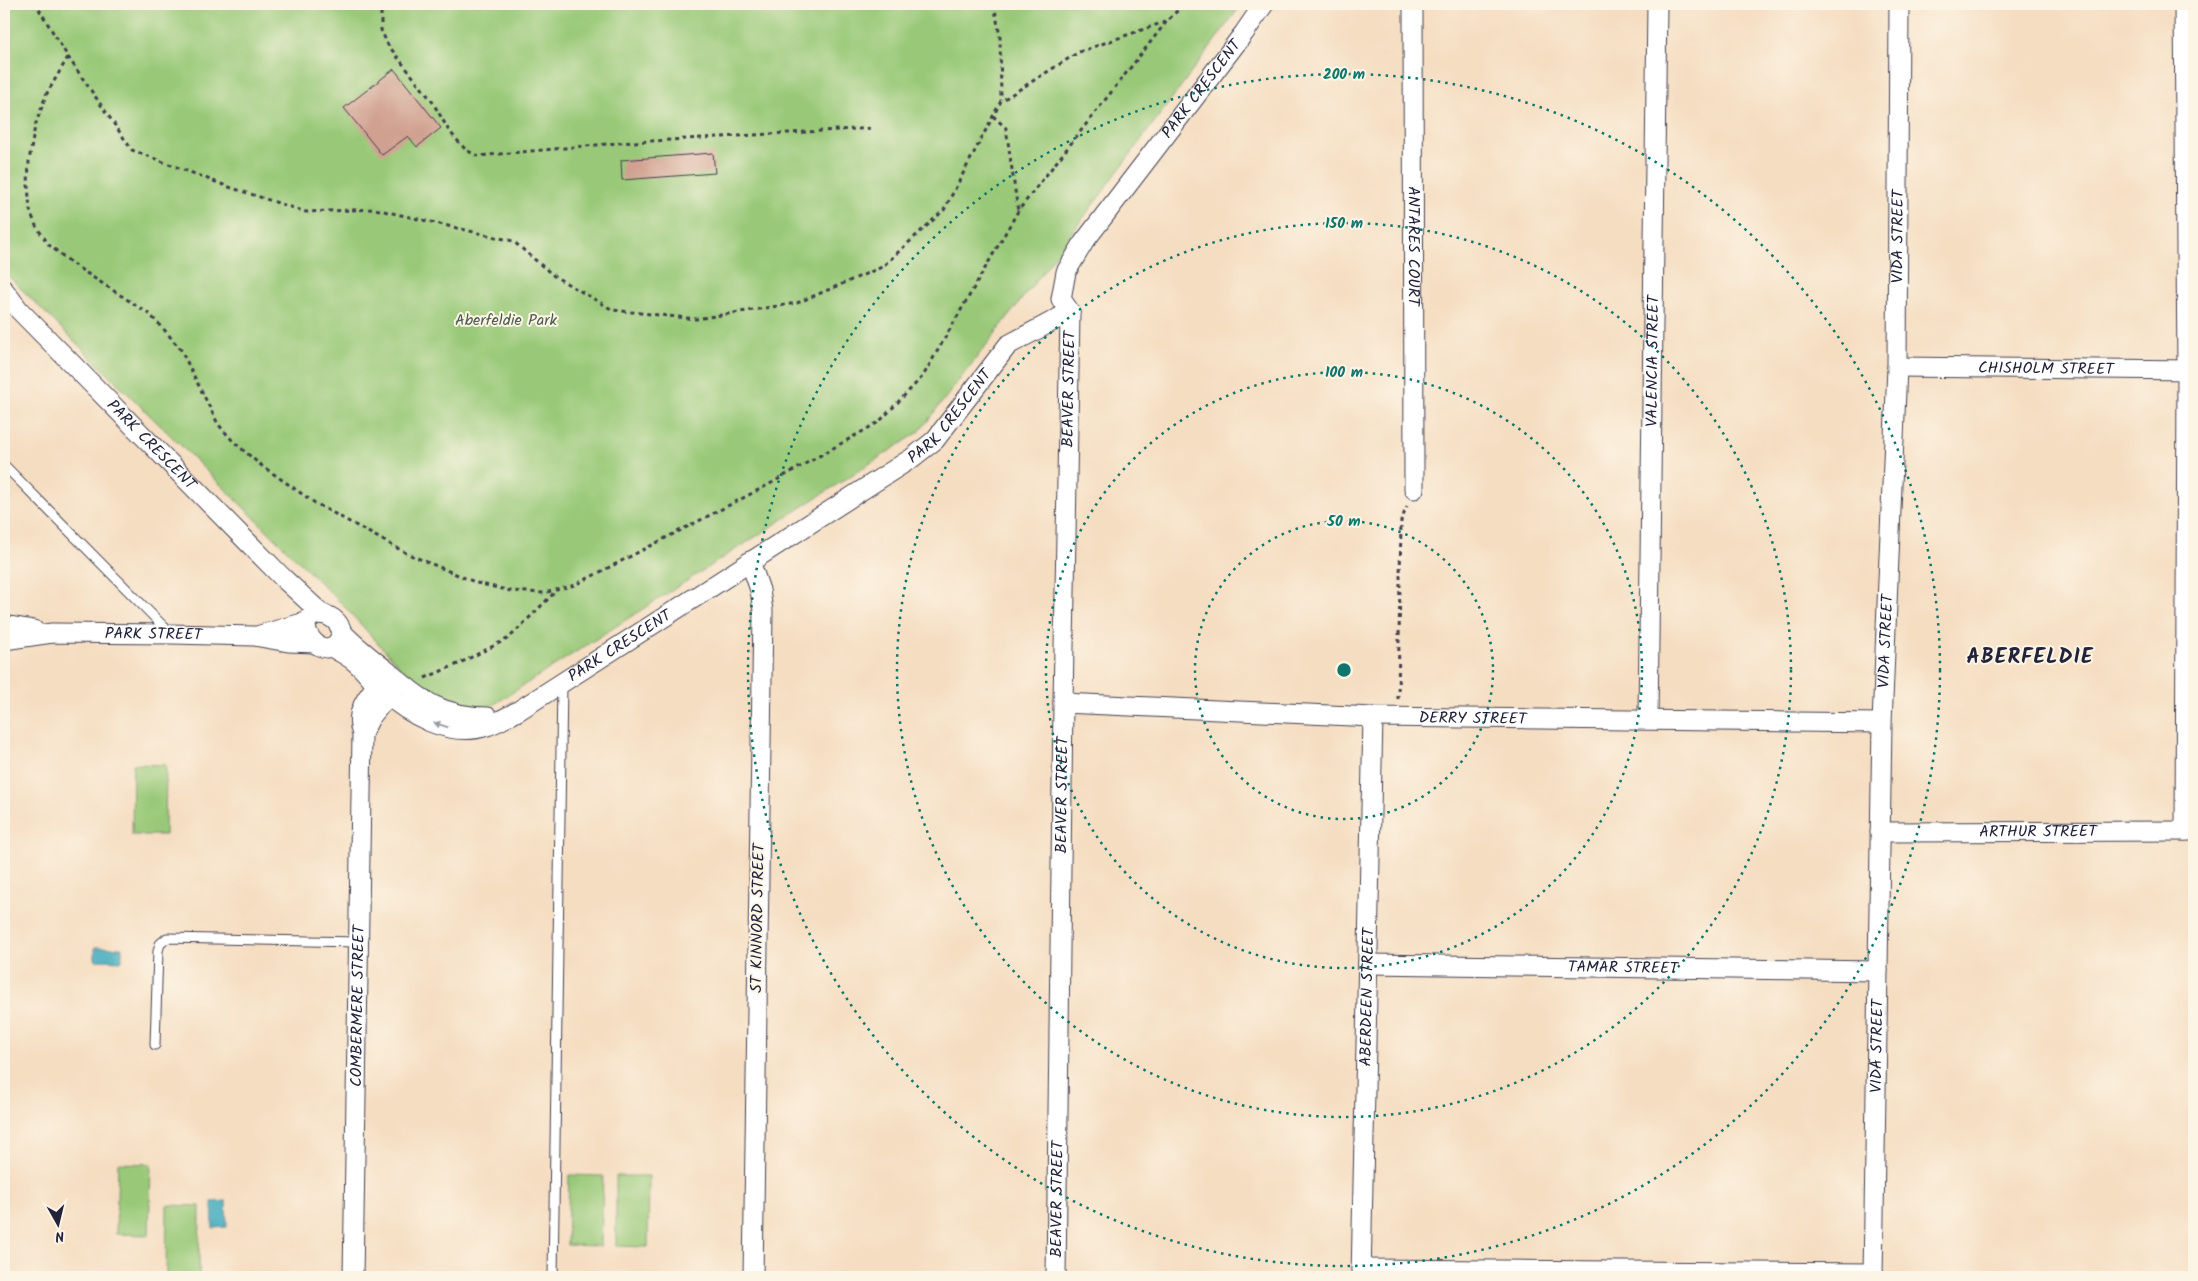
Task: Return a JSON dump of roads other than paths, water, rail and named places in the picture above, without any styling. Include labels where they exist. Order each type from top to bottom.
[{"type":"street","name":"PARK CRESCENT","points":[[4,290],[12,307],[283,578],[311,618],[308,636],[330,641],[353,661],[392,685],[405,709],[451,728],[469,729],[486,726],[518,711],[562,684],[912,458],[934,440],[1008,345],[1070,312],[1061,299],[1066,272],[1084,242],[1244,33],[1264,4]]},
{"type":"street","name":"ANTARES COURT","points":[[1413,4],[1414,489]]},
{"type":"street","name":"VALENCIA STREET","points":[[1648,719],[1657,4]]},
{"type":"street","name":"VIDA STREET","points":[[1873,1275],[1882,722],[1897,367],[1899,4]]},
{"type":"street","points":[[2184,4],[2190,370],[2190,831]]},
{"type":"street","name":"BEAVER STREET","points":[[1056,1277],[1070,312]]},
{"type":"street","name":"CHISHOLM STREET","points":[[1897,367],[2190,370]]},
{"type":"street","name":"ST KINNORD STREET","points":[[750,561],[760,590],[763,612],[753,1277]]},
{"type":"street","name":"PARK CRESCENT","points":[[311,618],[334,619],[330,641]]},
{"type":"street","name":"PARK STREET","points":[[254,636],[311,618]]},
{"type":"street","name":"PARK STREET","points":[[4,625],[52,633]]},
{"type":"street","name":"PARK STREET","points":[[4,640],[52,633],[254,636],[288,642],[330,641]]},
{"type":"street","name":"COMBERMERE STREET","points":[[353,1277],[362,734],[359,726],[360,712],[365,701],[392,685]]},
{"type":"street","name":"DERRY STREET","points":[[1063,703],[1373,717],[1882,722]]},
{"type":"street","name":"ABERDEEN STREET","points":[[1361,1273],[1373,717]]},
{"type":"street","name":"ARTHUR STREET","points":[[1880,832],[2190,831]]},
{"type":"street","name":"TAMAR STREET","points":[[1368,964],[1878,971]]},
{"type":"street","points":[[1361,1273],[1873,1275]]},
{"type":"lane","points":[[4,465],[171,634]]},
{"type":"lane","points":[[553,1277],[562,684]]},
{"type":"lane","points":[[155,1045],[158,951],[163,940],[168,938],[358,942]]},
{"type":"water","points":[[95,947],[122,948],[122,961],[95,960]]},
{"type":"water","points":[[226,1201],[227,1227],[213,1228],[212,1202]]},
{"type":"district","name":"ABERFELDIE","points":[[2030,657]]},
{"type":"park label","name":"Aberfeldie Park","points":[[506,320]]}]
